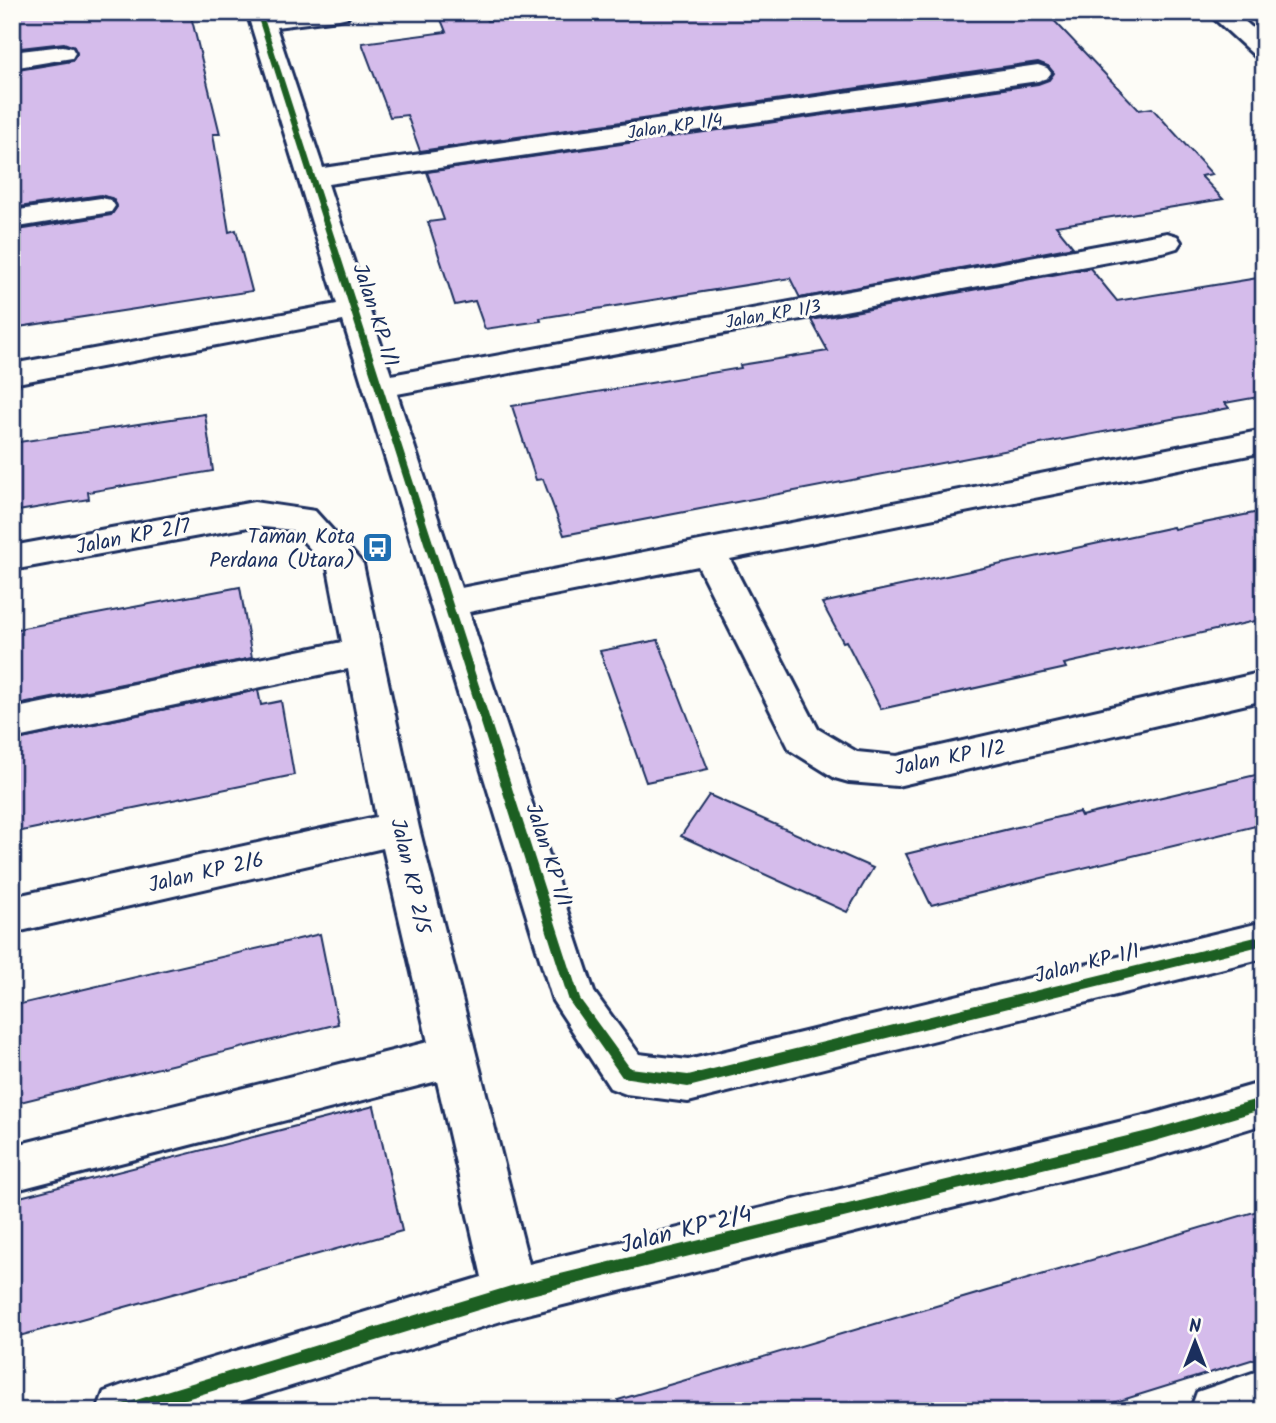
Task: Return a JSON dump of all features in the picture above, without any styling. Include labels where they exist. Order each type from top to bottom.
[{"type":"street","points":[[261,17],[339,12]]},
{"type":"street","points":[[1219,12],[1264,51]]},
{"type":"street","name":"Jalan KP 1/1","points":[[261,17],[575,1001],[626,1073],[688,1081],[1264,940]]},
{"type":"street","points":[[12,60],[63,53]]},
{"type":"street","name":"Jalan KP 1/4","points":[[312,178],[1038,73]]},
{"type":"street","points":[[12,220],[101,206]]},
{"type":"street","name":"Jalan KP 1/3","points":[[379,387],[1167,242]]},
{"type":"street","name":"Jalan KP 1/1","points":[[12,374],[354,310]]},
{"type":"street","points":[[448,603],[1264,441]]},
{"type":"street","name":"Jalan KP 2/7","points":[[12,558],[254,514]]},
{"type":"street","name":"Jalan KP 2/5","points":[[254,514],[303,519],[345,564],[399,828],[511,1293]]},
{"type":"street","name":"Jalan KP 1/2","points":[[709,552],[804,739],[849,767],[897,771],[1264,686]]},
{"type":"street","points":[[12,724],[362,652]]},
{"type":"street","name":"Jalan KP 2/6","points":[[12,915],[399,828]]},
{"type":"street","points":[[12,1169],[454,1056]]},
{"type":"street","name":"Jalan KP 2/4","points":[[123,1411],[511,1293],[1152,1136],[1264,1103]]},
{"type":"street","points":[[1216,1411],[1264,1395]]},
{"type":"building","points":[[12,12],[190,12],[220,134],[213,134],[229,232],[236,230],[252,291],[12,328],[12,231],[111,215],[117,207],[113,199],[101,195],[12,208],[12,71],[72,61],[77,54],[74,47],[64,43],[12,49]]},
{"type":"building","points":[[482,12],[487,21],[557,12],[1046,12],[1139,110],[1152,108],[1212,174],[1201,176],[1223,199],[1056,226],[1073,247],[800,298],[790,278],[485,329],[475,301],[455,305],[428,222],[444,220],[427,172],[1038,84],[1049,80],[1054,73],[1048,66],[1038,62],[420,151],[407,115],[390,117],[362,43],[446,32],[440,17]]},
{"type":"building","points":[[1090,268],[1117,301],[1264,277],[1264,396],[1225,403],[1229,408],[564,535],[543,479],[536,480],[512,406],[828,351],[811,320]]},
{"type":"building","points":[[205,414],[213,471],[88,492],[89,499],[12,512],[12,443]]},
{"type":"building","points":[[1264,511],[1264,619],[1064,664],[1066,668],[881,709],[846,641],[843,642],[822,603],[1173,527],[1174,529]]},
{"type":"building","points":[[240,587],[252,658],[12,706],[12,630]]},
{"type":"building","points":[[658,640],[708,769],[646,782],[600,651]]},
{"type":"building","points":[[258,690],[261,705],[281,701],[294,775],[12,833],[12,741]]},
{"type":"building","points":[[1264,773],[1264,824],[931,905],[906,854],[1079,812],[1081,816]]},
{"type":"building","points":[[709,795],[873,868],[847,912],[681,836]]},
{"type":"building","points":[[320,934],[338,1024],[12,1104],[12,1006]]},
{"type":"building","points":[[374,1106],[402,1231],[12,1338],[12,1199]]},
{"type":"building","points":[[1264,1209],[1264,1356],[1087,1411],[620,1411],[618,1400]]},
{"type":"cycle path","points":[[259,12],[575,1001],[626,1073],[688,1081],[1264,940]]},
{"type":"cycle path","points":[[123,1411],[511,1293],[1152,1136],[1264,1103]]},
{"type":"place","name":"Taman Kota Perdana (Utara)","points":[[378,548]]}]
